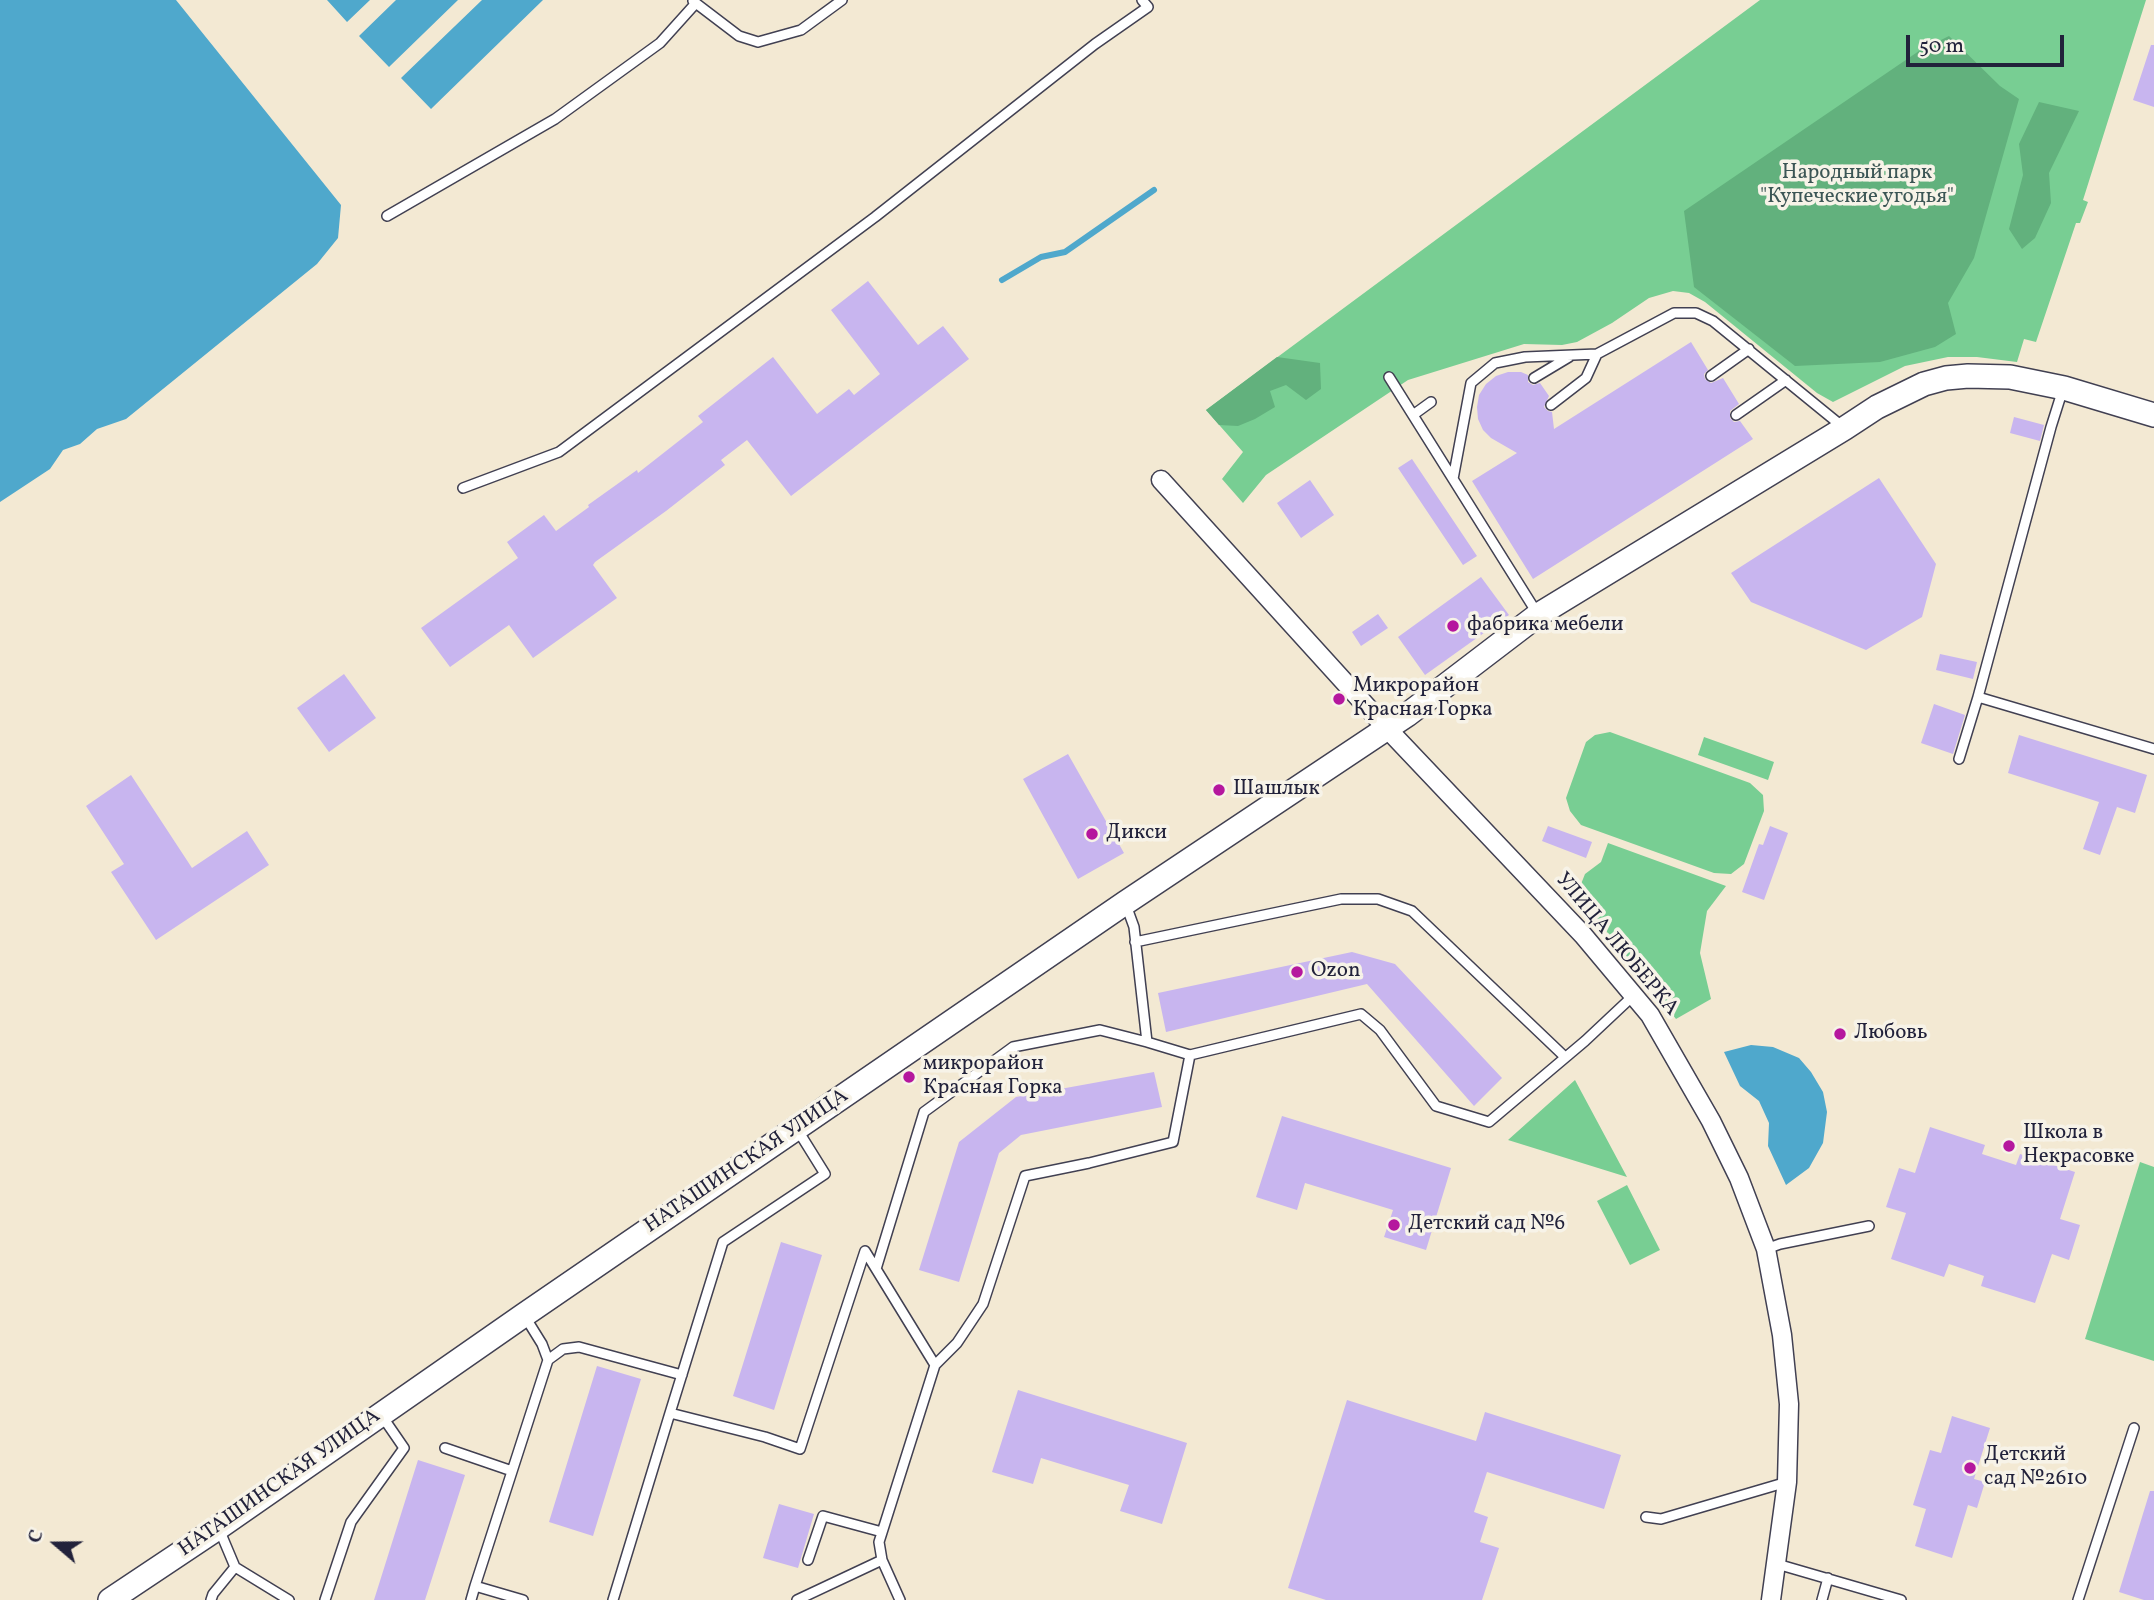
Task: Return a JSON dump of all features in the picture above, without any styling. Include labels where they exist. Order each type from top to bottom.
[{"type":"street","name":"НАТАШИНСКАЯ УЛИЦА","points":[[110,1600],[1125,904],[1387,728],[1538,615],[1895,396],[1946,378],[2010,377],[2064,388],[2154,415]]},
{"type":"street","name":"УЛИЦА ЛЮБЕРКА","points":[[1161,480],[1387,728],[1583,935],[1650,1015],[1711,1121],[1739,1178],[1766,1249],[1782,1335],[1789,1404],[1787,1482],[1771,1600]]},
{"type":"lane","points":[[387,216],[555,119],[660,43],[693,2],[739,36],[758,42],[801,30],[842,0]]},
{"type":"lane","points":[[463,488],[559,452],[875,217],[1095,44],[1148,7],[1142,0]]},
{"type":"lane","points":[[1453,480],[1471,383],[1495,363],[1525,357],[1597,354],[1674,313],[1696,313],[1713,321],[1845,428]]},
{"type":"lane","points":[[1711,376],[1749,349]]},
{"type":"lane","points":[[1550,405],[1586,378],[1597,354]]},
{"type":"lane","points":[[1534,377],[1571,355]]},
{"type":"lane","points":[[1389,377],[1538,615]]},
{"type":"lane","points":[[1736,415],[1786,380]]},
{"type":"lane","points":[[1959,759],[2064,388]]},
{"type":"lane","points":[[1413,415],[1431,402]]},
{"type":"lane","points":[[1978,697],[2154,750]]},
{"type":"lane","points":[[1135,942],[1341,899],[1378,899],[1412,911],[1565,1057]]},
{"type":"lane","points":[[1125,904],[1134,928],[1147,1042]]},
{"type":"lane","points":[[876,1269],[924,1112],[1013,1047],[1100,1030],[1189,1055],[1361,1014],[1380,1030],[1436,1106],[1489,1122],[1585,1041],[1634,995]]},
{"type":"lane","points":[[900,1600],[882,1560],[878,1542],[934,1365],[957,1343],[983,1304],[1025,1176],[1173,1142],[1189,1055]]},
{"type":"lane","points":[[613,1600],[723,1242],[825,1174],[797,1129]]},
{"type":"lane","points":[[1766,1249],[1869,1226]]},
{"type":"lane","points":[[670,1413],[765,1437],[800,1449],[865,1251],[934,1365]]},
{"type":"lane","points":[[524,1315],[548,1360]]},
{"type":"lane","points":[[471,1600],[548,1360],[563,1349],[579,1347],[682,1375]]},
{"type":"lane","points":[[325,1600],[351,1522],[404,1448],[381,1415]]},
{"type":"lane","points":[[2078,1600],[2134,1428]]},
{"type":"lane","points":[[446,1448],[512,1471]]},
{"type":"lane","points":[[1646,1517],[1661,1519],[1787,1482]]},
{"type":"lane","points":[[808,1560],[823,1516],[882,1532]]},
{"type":"lane","points":[[218,1528],[234,1567],[289,1600]]},
{"type":"lane","points":[[797,1600],[882,1560]]},
{"type":"lane","points":[[1777,1563],[1902,1600]]},
{"type":"lane","points":[[211,1600],[234,1567]]},
{"type":"lane","points":[[1822,1600],[1828,1578]]},
{"type":"lane","points":[[475,1586],[523,1600]]},
{"type":"green space","name":"Народный парк \"Купеческие угодья\"","points":[[1760,0],[2146,0],[2083,200],[2088,202],[2080,223],[2076,223],[2036,342],[2024,339],[2017,362],[1948,357],[1905,366],[1833,402],[1817,393],[1705,302],[1689,293],[1673,291],[1649,298],[1577,342],[1562,345],[1524,344],[1408,380],[1266,475],[1243,503],[1222,479],[1243,452],[1206,410]]},
{"type":"green space","points":[[1949,36],[2000,86],[2019,99],[1974,258],[1948,303],[1956,334],[1935,347],[1880,362],[1795,366],[1694,287],[1684,211],[1919,51]]},
{"type":"green space","points":[[2039,102],[2079,111],[2049,173],[2051,203],[2035,238],[2022,249],[2009,229],[2023,175],[2019,144]]},
{"type":"green space","points":[[1277,357],[1320,363],[1321,389],[1306,400],[1286,385],[1270,391],[1275,407],[1255,419],[1238,426],[1219,425],[1206,410]]},
{"type":"green space","points":[[1610,732],[1750,783],[1763,795],[1764,811],[1744,864],[1731,874],[1714,873],[1581,825],[1570,811],[1566,798],[1586,742],[1595,735]]},
{"type":"green space","points":[[1704,737],[1774,762],[1768,780],[1698,755]]},
{"type":"green space","points":[[1608,843],[1726,886],[1707,911],[1700,953],[1711,999],[1676,1019],[1577,894],[1585,874],[1601,862]]},
{"type":"green space","points":[[1575,1080],[1627,1177],[1508,1140]]},
{"type":"green space","points":[[2140,1162],[2154,1167],[2154,1361],[2085,1339]]},
{"type":"green space","points":[[1627,1185],[1660,1250],[1630,1265],[1597,1201]]},
{"type":"water","points":[[0,0],[176,0],[341,205],[338,238],[317,264],[126,419],[97,429],[80,444],[63,450],[50,469],[0,502]]},
{"type":"water","points":[[327,0],[370,0],[347,22]]},
{"type":"water","points":[[396,0],[458,0],[389,67],[359,36]]},
{"type":"water","points":[[482,0],[543,0],[431,109],[401,78]]},
{"type":"water","points":[[1751,1045],[1773,1047],[1799,1058],[1823,1092],[1827,1112],[1823,1143],[1809,1168],[1786,1185],[1768,1146],[1769,1123],[1759,1101],[1740,1086],[1724,1052]]},
{"type":"building","points":[[2151,45],[2154,45],[2154,107],[2133,100]]},
{"type":"building","points":[[868,281],[918,345],[943,326],[969,359],[791,496],[747,440],[721,460],[725,465],[595,562],[593,565],[617,598],[533,658],[509,625],[450,667],[421,628],[518,558],[507,542],[544,515],[556,531],[637,470],[638,473],[703,422],[698,416],[773,357],[817,414],[849,389],[854,395],[880,374],[831,310]]},
{"type":"building","points":[[1691,342],[1708,370],[1704,374],[1705,379],[1711,383],[1723,378],[1739,404],[1730,411],[1730,418],[1734,422],[1740,421],[1753,439],[1533,579],[1472,481],[1517,453],[1491,438],[1478,419],[1479,395],[1486,384],[1496,376],[1508,372],[1528,375],[1528,382],[1533,385],[1540,383],[1549,396],[1544,407],[1552,412],[1554,429]]},
{"type":"building","points":[[2014,417],[2044,425],[2040,441],[2010,433]]},
{"type":"building","points":[[1412,459],[1477,556],[1463,565],[1398,468]]},
{"type":"building","points":[[1879,478],[1936,564],[1922,617],[1866,650],[1751,602],[1731,573]]},
{"type":"building","points":[[1310,480],[1334,515],[1301,538],[1277,503]]},
{"type":"building","name":"фабрика мебели","points":[[1481,577],[1509,615],[1425,675],[1398,637]]},
{"type":"building","points":[[1378,614],[1388,628],[1361,646],[1352,632]]},
{"type":"building","points":[[1940,654],[1977,662],[1973,679],[1936,670]]},
{"type":"building","points":[[344,674],[376,718],[329,752],[297,708]]},
{"type":"building","points":[[1934,704],[1965,715],[1953,754],[1921,743]]},
{"type":"building","points":[[2019,735],[2147,775],[2135,813],[2117,807],[2100,855],[2083,849],[2099,802],[2008,773]]},
{"type":"building","points":[[1068,754],[1124,853],[1078,879],[1023,779]]},
{"type":"building","points":[[131,775],[192,868],[247,831],[269,865],[156,940],[111,872],[124,864],[86,806]]},
{"type":"building","points":[[1548,826],[1592,842],[1586,858],[1542,841]]},
{"type":"building","points":[[1770,826],[1788,833],[1764,900],[1742,892],[1759,844],[1763,845]]},
{"type":"building","points":[[1352,952],[1395,964],[1502,1078],[1474,1106],[1367,984],[1166,1032],[1158,993]]},
{"type":"building","points":[[1154,1072],[1162,1107],[1021,1135],[999,1153],[959,1282],[919,1270],[959,1142],[1016,1097]]},
{"type":"building","points":[[1282,1116],[1451,1168],[1426,1250],[1384,1237],[1393,1210],[1305,1183],[1297,1210],[1256,1197]]},
{"type":"building","points":[[1930,1127],[1985,1145],[1982,1154],[2016,1165],[2020,1154],[2075,1172],[2060,1219],[2080,1225],[2069,1260],[2052,1254],[2035,1303],[1981,1286],[1984,1276],[1949,1264],[1944,1277],[1891,1259],[1906,1213],[1886,1207],[1899,1168],[1915,1173]]},
{"type":"building","points":[[781,1242],[822,1255],[774,1410],[733,1396]]},
{"type":"building","points":[[597,1366],[641,1379],[593,1536],[549,1522]]},
{"type":"building","points":[[1018,1390],[1187,1443],[1162,1524],[1120,1511],[1129,1485],[1041,1458],[1033,1484],[992,1472]]},
{"type":"building","points":[[1347,1400],[1476,1441],[1485,1412],[1621,1455],[1604,1509],[1487,1472],[1474,1512],[1488,1517],[1480,1542],[1499,1548],[1482,1600],[1326,1600],[1288,1588]]},
{"type":"building","points":[[1952,1416],[1990,1428],[1974,1479],[1985,1482],[1977,1508],[1968,1505],[1952,1558],[1915,1546],[1926,1509],[1913,1505],[1930,1450],[1941,1453]]},
{"type":"building","points":[[418,1460],[465,1475],[425,1600],[374,1600]]},
{"type":"building","points":[[2150,1491],[2154,1491],[2154,1600],[2144,1600],[2119,1592]]},
{"type":"building","points":[[779,1504],[814,1514],[798,1568],[763,1558]]},
{"type":"waterway","points":[[1002,280],[1041,257],[1065,252],[1154,190]]},
{"type":"place","name":"фабрика мебели","points":[[1453,626]]},
{"type":"place","name":"Микрорайон Красная Горка","points":[[1339,699]]},
{"type":"place","name":"Шашлык","points":[[1219,790]]},
{"type":"place","name":"Дикси","points":[[1092,834]]},
{"type":"place","name":"Ozon","points":[[1297,972]]},
{"type":"place","name":"Любовь","points":[[1840,1034]]},
{"type":"place","name":"микрорайон Красная Горка","points":[[909,1077]]},
{"type":"place","name":"Школа в Некрасовке","points":[[2009,1146]]},
{"type":"place","name":"Детский сад №6","points":[[1394,1225]]},
{"type":"place","name":"Детский сад №2610","points":[[1970,1468]]}]
